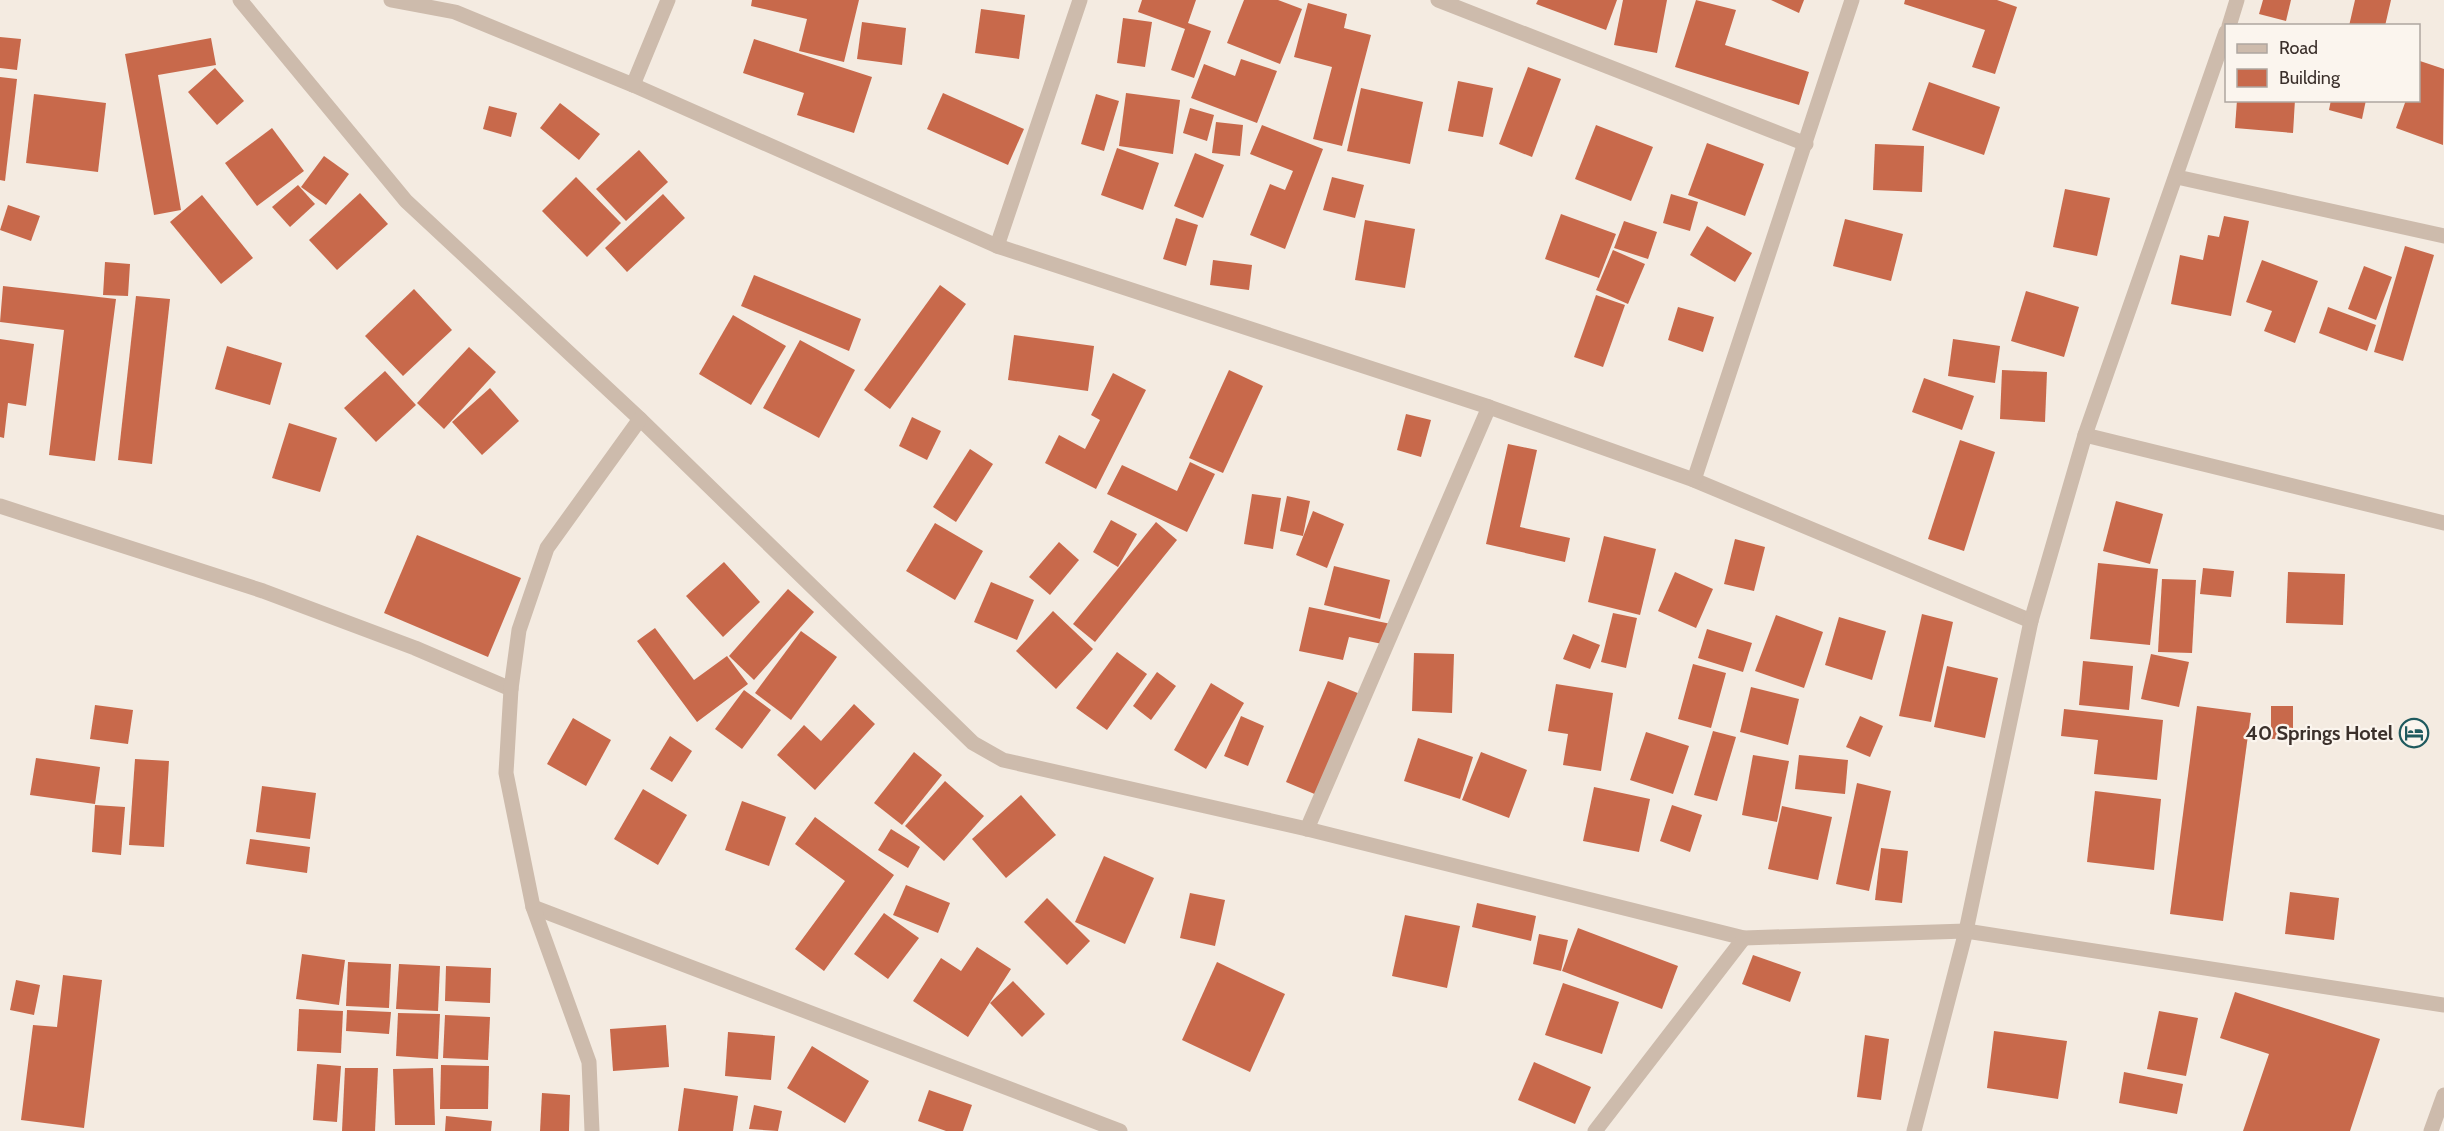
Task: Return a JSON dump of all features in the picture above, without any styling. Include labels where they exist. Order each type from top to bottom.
[{"type":"street","points":[[240,0],[406,201],[640,419],[972,743],[1003,760],[1306,829],[1744,938],[1966,931],[2444,1005]]},
{"type":"street","points":[[391,0],[455,12],[633,85],[997,246],[1489,407],[1694,480],[2031,621]]},
{"type":"street","points":[[633,85],[668,0]]},
{"type":"street","points":[[997,246],[1080,0]]},
{"type":"street","points":[[1694,480],[1852,0]]},
{"type":"street","points":[[2230,24],[2237,0]]},
{"type":"street","points":[[1445,2],[1806,144]]},
{"type":"street","points":[[1914,1131],[1966,931],[2031,621],[2085,435],[2225,35]]},
{"type":"street","points":[[2177,177],[2444,236]]},
{"type":"street","points":[[1306,829],[1489,407]]},
{"type":"street","points":[[591,1131],[589,1062],[533,907],[506,773],[511,689],[519,630],[547,548],[640,419]]},
{"type":"street","points":[[2085,435],[2444,522]]},
{"type":"street","points":[[0,506],[263,591],[415,648],[511,689]]},
{"type":"street","points":[[533,907],[1120,1131]]},
{"type":"street","points":[[1595,1131],[1744,938]]},
{"type":"street","points":[[2431,1131],[2444,1095]]},
{"type":"building","points":[[752,0],[859,0],[844,62],[799,51],[807,19],[751,6]]},
{"type":"building","points":[[1142,0],[1196,0],[1188,23],[1211,31],[1194,78],[1171,70],[1185,29],[1138,12]]},
{"type":"building","points":[[1244,0],[1278,0],[1302,9],[1280,64],[1227,43]]},
{"type":"building","points":[[1538,0],[1617,0],[1606,30],[1536,4]]},
{"type":"building","points":[[1623,0],[1667,0],[1657,53],[1614,45]]},
{"type":"building","points":[[1696,0],[1736,10],[1725,45],[1809,72],[1799,105],[1675,67]]},
{"type":"building","points":[[1771,0],[1804,0],[1799,13]]},
{"type":"building","points":[[1905,0],[1997,0],[2017,7],[1995,74],[1972,67],[1985,30],[1904,4]]},
{"type":"building","points":[[2263,0],[2291,0],[2286,21],[2259,14]]},
{"type":"building","points":[[2355,0],[2391,0],[2385,24],[2349,24]]},
{"type":"building","points":[[1308,3],[1347,14],[1344,28],[1371,35],[1342,146],[1313,139],[1332,67],[1294,57]]},
{"type":"building","points":[[981,9],[1025,15],[1019,59],[975,53]]},
{"type":"building","points":[[1123,18],[1152,22],[1145,67],[1117,63]]},
{"type":"building","points":[[862,22],[906,28],[902,65],[857,59]]},
{"type":"building","points":[[0,37],[21,39],[17,70],[0,68]]},
{"type":"building","points":[[211,38],[216,65],[158,75],[181,210],[154,215],[125,54]]},
{"type":"building","points":[[754,39],[872,77],[854,133],[797,115],[804,93],[743,73]]},
{"type":"building","points":[[1241,59],[1277,71],[1257,123],[1191,98],[1204,64],[1235,76]]},
{"type":"building","points":[[2420,61],[2444,69],[2443,145],[2396,128],[2405,102],[2420,102]]},
{"type":"building","points":[[1528,67],[1561,79],[1532,157],[1499,144]]},
{"type":"building","points":[[215,68],[244,101],[217,125],[188,92]]},
{"type":"building","points":[[0,77],[17,79],[5,181],[0,180]]},
{"type":"building","points":[[1458,81],[1493,88],[1483,137],[1448,131]]},
{"type":"building","points":[[1929,82],[2000,107],[1984,155],[1912,130]]},
{"type":"building","points":[[1361,88],[1423,102],[1410,164],[1347,151]]},
{"type":"building","points":[[943,93],[1024,129],[1008,165],[927,129]]},
{"type":"building","points":[[1126,93],[1180,100],[1173,154],[1119,146]]},
{"type":"building","points":[[34,94],[106,103],[98,172],[26,163]]},
{"type":"building","points":[[1096,94],[1119,101],[1104,151],[1081,144]]},
{"type":"building","points":[[2237,102],[2295,102],[2293,133],[2235,128]]},
{"type":"building","points":[[2331,102],[2366,102],[2362,119],[2329,110]]},
{"type":"building","points":[[560,103],[600,134],[579,160],[540,128]]},
{"type":"building","points":[[489,106],[517,113],[511,137],[483,129]]},
{"type":"building","points":[[1190,108],[1214,115],[1207,141],[1183,133]]},
{"type":"building","points":[[1216,122],[1243,125],[1240,156],[1212,153]]},
{"type":"building","points":[[1262,125],[1323,149],[1285,249],[1250,235],[1270,184],[1285,190],[1293,171],[1250,154]]},
{"type":"building","points":[[1596,125],[1653,147],[1631,201],[1575,179]]},
{"type":"building","points":[[272,128],[304,171],[257,206],[225,163]]},
{"type":"building","points":[[1707,143],[1764,164],[1745,216],[1688,195]]},
{"type":"building","points":[[1875,144],[1924,146],[1922,192],[1873,190]]},
{"type":"building","points":[[1117,148],[1159,163],[1143,210],[1101,195]]},
{"type":"building","points":[[639,150],[668,182],[626,221],[596,189]]},
{"type":"building","points":[[1195,153],[1224,165],[1203,218],[1174,206]]},
{"type":"building","points":[[324,156],[349,174],[326,205],[301,187]]},
{"type":"building","points":[[576,177],[621,223],[587,257],[542,211]]},
{"type":"building","points":[[1332,177],[1364,185],[1355,218],[1323,210]]},
{"type":"building","points":[[298,185],[315,204],[290,227],[272,207]]},
{"type":"building","points":[[2065,189],[2110,198],[2097,256],[2053,247]]},
{"type":"building","points":[[360,193],[388,224],[337,270],[309,240]]},
{"type":"building","points":[[663,194],[685,218],[627,272],[605,248]]},
{"type":"building","points":[[1671,194],[1698,202],[1690,231],[1663,223]]},
{"type":"building","points":[[202,195],[253,258],[221,284],[170,222]]},
{"type":"building","points":[[8,205],[40,216],[31,241],[0,230]]},
{"type":"building","points":[[1561,214],[1616,234],[1599,278],[1545,259]]},
{"type":"building","points":[[2224,216],[2249,221],[2231,316],[2171,304],[2180,255],[2203,260],[2208,235],[2219,237]]},
{"type":"building","points":[[1176,218],[1198,225],[1186,266],[1163,259]]},
{"type":"building","points":[[1845,219],[1903,234],[1891,281],[1833,266]]},
{"type":"building","points":[[1365,220],[1415,229],[1405,288],[1355,280]]},
{"type":"building","points":[[1624,221],[1657,232],[1648,259],[1614,248]]},
{"type":"building","points":[[1707,226],[1752,253],[1735,282],[1690,255]]},
{"type":"building","points":[[2405,246],[2434,255],[2403,361],[2374,352]]},
{"type":"building","points":[[1613,250],[1645,264],[1628,304],[1596,290]]},
{"type":"building","points":[[1213,260],[1252,265],[1249,290],[1210,285]]},
{"type":"building","points":[[2262,260],[2318,281],[2295,343],[2264,331],[2272,311],[2246,302]]},
{"type":"building","points":[[105,262],[130,264],[128,296],[103,295]]},
{"type":"building","points":[[2364,266],[2392,277],[2376,320],[2348,309]]},
{"type":"building","points":[[754,275],[861,319],[849,351],[741,306]]},
{"type":"building","points":[[940,285],[966,304],[890,409],[864,390]]},
{"type":"building","points":[[3,286],[116,299],[95,461],[49,455],[64,330],[0,322]]},
{"type":"building","points":[[414,289],[452,330],[403,376],[365,336]]},
{"type":"building","points":[[2026,291],[2079,307],[2064,357],[2011,341]]},
{"type":"building","points":[[1596,295],[1625,305],[1603,367],[1574,357]]},
{"type":"building","points":[[136,296],[170,299],[152,464],[118,460]]},
{"type":"building","points":[[1678,307],[1714,317],[1703,352],[1668,340]]},
{"type":"building","points":[[2328,307],[2376,325],[2367,351],[2319,333]]},
{"type":"building","points":[[733,315],[786,346],[751,405],[699,374]]},
{"type":"building","points":[[1014,335],[1094,346],[1088,391],[1008,380]]},
{"type":"building","points":[[0,339],[34,344],[26,406],[8,403],[4,438],[0,437]]},
{"type":"building","points":[[1953,339],[2000,346],[1995,383],[1948,376]]},
{"type":"building","points":[[800,340],[855,370],[819,438],[763,408]]},
{"type":"building","points":[[227,346],[282,363],[270,405],[215,389]]},
{"type":"building","points":[[469,347],[496,372],[444,429],[417,403]]},
{"type":"building","points":[[1229,370],[1263,386],[1223,473],[1189,458]]},
{"type":"building","points":[[2002,370],[2047,372],[2045,422],[2000,419]]},
{"type":"building","points":[[385,371],[416,405],[376,442],[344,408]]},
{"type":"building","points":[[1113,373],[1146,390],[1096,489],[1045,463],[1059,435],[1085,449],[1100,420],[1091,415]]},
{"type":"building","points":[[1924,378],[1974,396],[1962,430],[1912,412]]},
{"type":"building","points":[[490,388],[519,421],[482,455],[452,422]]},
{"type":"building","points":[[1406,414],[1431,420],[1421,457],[1397,450]]},
{"type":"building","points":[[912,417],[941,431],[927,460],[899,446]]},
{"type":"building","points":[[289,423],[337,438],[320,492],[272,478]]},
{"type":"building","points":[[1960,440],[1995,452],[1964,551],[1928,539]]},
{"type":"building","points":[[1508,444],[1537,450],[1520,527],[1570,538],[1565,562],[1486,544]]},
{"type":"building","points":[[970,449],[993,464],[956,522],[933,507]]},
{"type":"building","points":[[1190,462],[1215,474],[1187,532],[1107,494],[1122,465],[1177,491]]},
{"type":"building","points":[[1252,494],[1281,498],[1273,549],[1244,544]]},
{"type":"building","points":[[1287,496],[1310,501],[1303,536],[1280,531]]},
{"type":"building","points":[[2116,501],[2163,514],[2150,564],[2103,551]]},
{"type":"building","points":[[1313,511],[1344,524],[1327,568],[1296,555]]},
{"type":"building","points":[[1111,520],[1137,534],[1118,567],[1093,552]]},
{"type":"building","points":[[1156,522],[1177,540],[1095,642],[1073,624]]},
{"type":"building","points":[[935,523],[983,551],[955,600],[906,571]]},
{"type":"building","points":[[417,535],[521,578],[488,657],[384,613]]},
{"type":"building","points":[[1604,536],[1656,549],[1640,615],[1588,602]]},
{"type":"building","points":[[1735,539],[1765,547],[1754,591],[1724,584]]},
{"type":"building","points":[[1059,542],[1079,560],[1050,595],[1029,577]]},
{"type":"building","points":[[724,562],[760,602],[723,637],[686,596]]},
{"type":"building","points":[[2098,563],[2158,569],[2150,645],[2090,639]]},
{"type":"building","points":[[1334,566],[1390,580],[1380,619],[1324,605]]},
{"type":"building","points":[[2203,568],[2234,571],[2231,597],[2200,594]]},
{"type":"building","points":[[1675,572],[1713,589],[1696,628],[1658,611]]},
{"type":"building","points":[[2288,572],[2345,574],[2343,625],[2286,623]]},
{"type":"building","points":[[2162,579],[2196,580],[2192,653],[2158,652]]},
{"type":"building","points":[[991,582],[1034,600],[1017,640],[974,622]]},
{"type":"building","points":[[788,589],[814,612],[754,680],[729,656]]},
{"type":"building","points":[[1309,607],[1391,624],[1387,645],[1349,637],[1343,660],[1299,651]]},
{"type":"building","points":[[1053,611],[1093,649],[1056,689],[1016,651]]},
{"type":"building","points":[[1613,613],[1637,618],[1626,668],[1601,662]]},
{"type":"building","points":[[1922,614],[1953,622],[1931,722],[1899,716]]},
{"type":"building","points":[[1776,615],[1823,632],[1804,688],[1755,671]]},
{"type":"building","points":[[1839,617],[1886,631],[1872,680],[1825,665]]},
{"type":"building","points":[[655,628],[694,680],[727,656],[748,684],[697,722],[637,641]]},
{"type":"building","points":[[1707,629],[1752,643],[1743,672],[1698,658]]},
{"type":"building","points":[[801,631],[837,657],[791,720],[755,693]]},
{"type":"building","points":[[1573,634],[1600,645],[1590,669],[1563,659]]},
{"type":"building","points":[[1117,652],[1147,674],[1107,730],[1076,708]]},
{"type":"building","points":[[1414,653],[1454,654],[1452,713],[1412,711]]},
{"type":"building","points":[[2151,654],[2189,662],[2179,707],[2141,699]]},
{"type":"building","points":[[2083,661],[2133,666],[2129,710],[2079,705]]},
{"type":"building","points":[[1693,664],[1726,673],[1711,728],[1678,719]]},
{"type":"building","points":[[1947,666],[1998,678],[1985,738],[1934,727]]},
{"type":"building","points":[[1157,672],[1176,686],[1151,720],[1133,706]]},
{"type":"building","points":[[1328,681],[1365,696],[1324,798],[1286,782]]},
{"type":"building","points":[[1211,683],[1244,703],[1206,769],[1174,750]]},
{"type":"building","points":[[1556,684],[1613,693],[1601,771],[1563,765],[1568,734],[1548,731]]},
{"type":"building","points":[[1751,687],[1799,699],[1788,745],[1740,732]]},
{"type":"building","points":[[744,690],[771,710],[742,749],[715,729]]},
{"type":"building","points":[[854,704],[875,724],[815,790],[777,755],[804,725],[821,741]]},
{"type":"building","points":[[95,705],[133,710],[128,744],[90,739]]},
{"type":"building","points":[[2197,706],[2251,713],[2223,921],[2170,914]]},
{"type":"building","points":[[2271,706],[2293,706],[2293,738],[2271,739]]},
{"type":"building","points":[[2064,709],[2163,720],[2157,780],[2094,774],[2098,740],[2061,736]]},
{"type":"building","points":[[1241,716],[1264,726],[1248,766],[1224,756]]},
{"type":"building","points":[[1860,716],[1883,726],[1870,757],[1846,747]]},
{"type":"building","points":[[573,718],[611,740],[586,786],[547,764]]},
{"type":"building","points":[[1713,731],[1736,737],[1717,801],[1694,795]]},
{"type":"building","points":[[1646,732],[1689,746],[1673,794],[1630,780]]},
{"type":"building","points":[[670,736],[692,751],[672,782],[650,769]]},
{"type":"building","points":[[1418,738],[1473,757],[1460,799],[1404,781]]},
{"type":"building","points":[[914,752],[942,775],[902,825],[874,803]]},
{"type":"building","points":[[1481,752],[1527,770],[1509,818],[1462,800]]},
{"type":"building","points":[[1753,755],[1789,761],[1777,822],[1742,815]]},
{"type":"building","points":[[1799,755],[1848,760],[1845,794],[1795,789]]},
{"type":"building","points":[[36,758],[100,767],[95,804],[30,795]]},
{"type":"building","points":[[135,759],[169,761],[164,847],[129,845]]},
{"type":"building","points":[[945,781],[984,816],[944,861],[905,826]]},
{"type":"building","points":[[1857,783],[1891,791],[1869,891],[1836,884]]},
{"type":"building","points":[[262,786],[316,793],[310,839],[256,832]]},
{"type":"building","points":[[1594,787],[1650,799],[1639,852],[1583,841]]},
{"type":"building","points":[[643,789],[687,815],[658,865],[614,839]]},
{"type":"building","points":[[2095,791],[2161,799],[2154,870],[2087,862]]},
{"type":"building","points":[[1021,795],[1056,835],[1006,878],[972,839]]},
{"type":"building","points":[[742,801],[786,817],[769,866],[725,850]]},
{"type":"building","points":[[95,805],[125,807],[121,855],[92,852]]},
{"type":"building","points":[[1672,805],[1702,815],[1690,852],[1660,841]]},
{"type":"building","points":[[1782,806],[1832,817],[1818,880],[1768,869]]},
{"type":"building","points":[[815,817],[894,875],[824,971],[795,949],[845,881],[795,844]]},
{"type":"building","points":[[891,829],[920,847],[908,868],[878,850]]},
{"type":"building","points":[[250,839],[310,847],[307,873],[246,864]]},
{"type":"building","points":[[1881,848],[1908,851],[1902,903],[1875,900]]},
{"type":"building","points":[[1104,856],[1154,878],[1125,944],[1075,922]]},
{"type":"building","points":[[906,885],[950,903],[938,933],[893,915]]},
{"type":"building","points":[[2290,892],[2339,898],[2334,940],[2285,934]]},
{"type":"building","points":[[1190,893],[1225,900],[1215,946],[1180,938]]},
{"type":"building","points":[[1047,898],[1090,941],[1067,965],[1024,922]]},
{"type":"building","points":[[1477,903],[1536,916],[1531,941],[1472,927]]},
{"type":"building","points":[[884,913],[919,938],[888,979],[854,954]]},
{"type":"building","points":[[1405,915],[1460,926],[1447,988],[1392,976]]},
{"type":"building","points":[[1578,928],[1678,966],[1662,1009],[1562,971]]},
{"type":"building","points":[[1539,934],[1568,940],[1561,971],[1533,964]]},
{"type":"building","points":[[977,947],[1011,969],[968,1037],[913,1001],[941,958],[961,971]]},
{"type":"building","points":[[302,954],[345,960],[339,1005],[296,999]]},
{"type":"building","points":[[1753,955],[1801,972],[1790,1002],[1742,984]]},
{"type":"building","points":[[348,962],[391,964],[389,1008],[346,1006]]},
{"type":"building","points":[[1217,962],[1285,994],[1250,1072],[1182,1040]]},
{"type":"building","points":[[399,964],[440,966],[438,1011],[396,1009]]},
{"type":"building","points":[[446,966],[491,968],[490,1003],[445,1001]]},
{"type":"building","points":[[63,975],[102,980],[84,1128],[21,1120],[33,1025],[57,1027]]},
{"type":"building","points":[[16,980],[40,985],[34,1015],[10,1010]]},
{"type":"building","points":[[1013,981],[1045,1014],[1022,1037],[990,1003]]},
{"type":"building","points":[[1563,983],[1619,1002],[1602,1054],[1545,1035]]},
{"type":"building","points":[[2235,992],[2380,1039],[2350,1131],[2243,1131],[2269,1054],[2220,1038]]},
{"type":"building","points":[[299,1009],[343,1011],[341,1053],[297,1051]]},
{"type":"building","points":[[347,1010],[391,1012],[389,1034],[346,1031]]},
{"type":"building","points":[[2159,1011],[2198,1018],[2186,1076],[2147,1069]]},
{"type":"building","points":[[398,1013],[440,1014],[438,1059],[396,1056]]},
{"type":"building","points":[[445,1015],[490,1017],[488,1060],[443,1058]]},
{"type":"building","points":[[666,1025],[669,1067],[613,1071],[610,1029]]},
{"type":"building","points":[[1994,1031],[2067,1041],[2058,1099],[1987,1088]]},
{"type":"building","points":[[728,1032],[775,1036],[771,1080],[725,1076]]},
{"type":"building","points":[[1865,1035],[1889,1039],[1881,1100],[1857,1097]]},
{"type":"building","points":[[812,1046],[869,1081],[845,1123],[787,1088]]},
{"type":"building","points":[[1534,1062],[1591,1087],[1575,1124],[1518,1100]]},
{"type":"building","points":[[317,1064],[341,1066],[337,1122],[313,1120]]},
{"type":"building","points":[[441,1065],[489,1066],[488,1109],[440,1109]]},
{"type":"building","points":[[345,1068],[378,1068],[375,1131],[342,1131]]},
{"type":"building","points":[[433,1068],[435,1125],[395,1125],[393,1069]]},
{"type":"building","points":[[2124,1072],[2183,1084],[2177,1114],[2119,1103]]},
{"type":"building","points":[[684,1088],[738,1096],[733,1131],[678,1131]]},
{"type":"building","points":[[929,1090],[972,1105],[963,1131],[946,1131],[918,1121]]},
{"type":"building","points":[[542,1093],[570,1095],[569,1131],[540,1131]]},
{"type":"building","points":[[754,1105],[782,1111],[778,1131],[749,1129]]},
{"type":"building","points":[[446,1116],[492,1121],[491,1131],[445,1131]]},
{"type":"place","name":"40 Springs Hotel","points":[[2414,733]]}]
